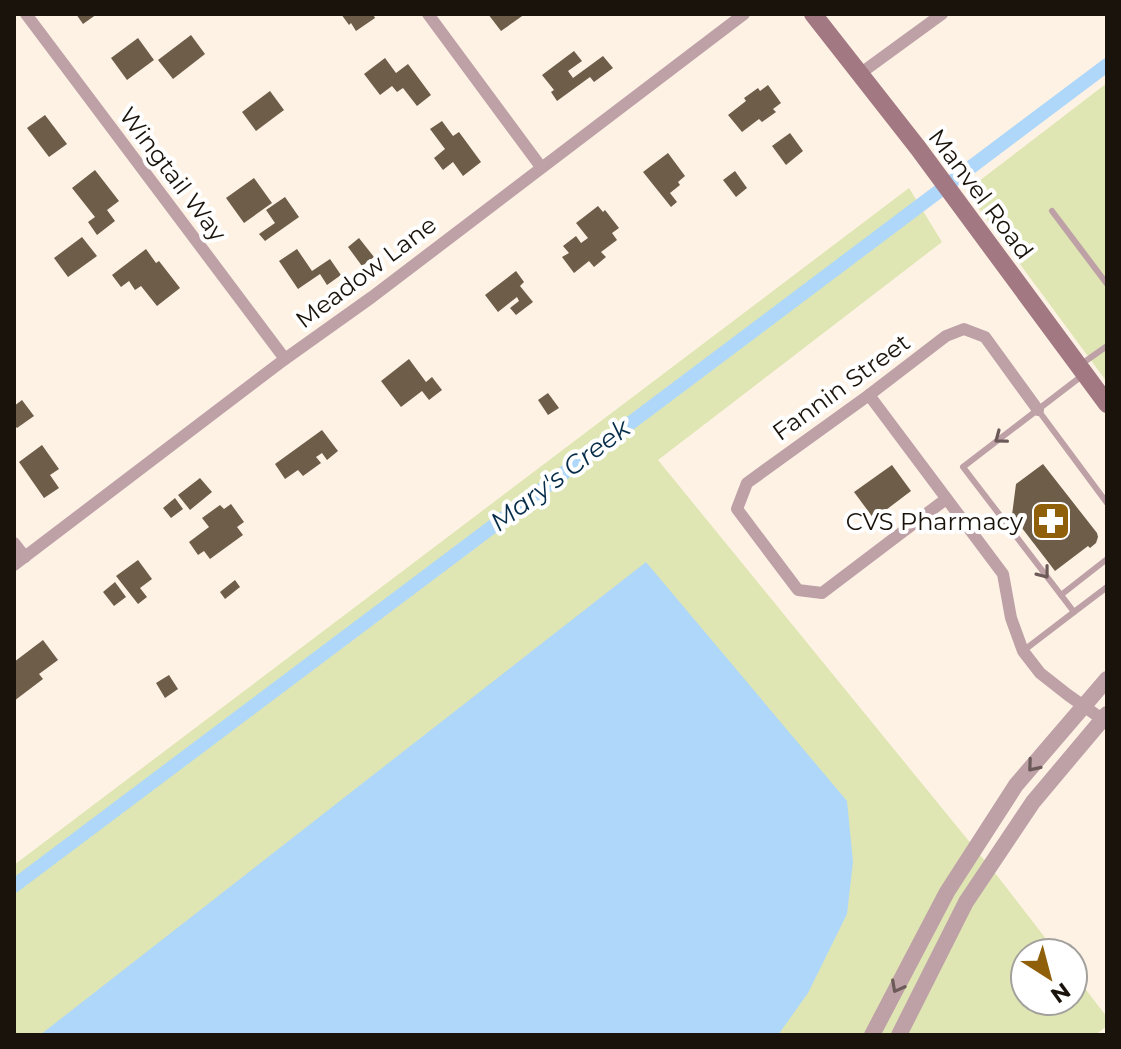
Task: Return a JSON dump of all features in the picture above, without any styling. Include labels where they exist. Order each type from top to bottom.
[{"type":"main road","name":"Manvel Road","points":[[813,14],[918,148],[1107,404]]},
{"type":"street","name":"Wingtail Way","points":[[26,14],[285,359]]},
{"type":"street","points":[[428,14],[541,167]]},
{"type":"street","name":"Meadow Lane","points":[[19,561],[744,14]]},
{"type":"street","points":[[861,73],[942,14]]},
{"type":"street","name":"Fannin Street","points":[[946,499],[822,593],[798,590],[737,509],[747,483],[946,336],[964,329],[985,337],[1038,410]]},
{"type":"street","points":[[869,395],[1003,574],[1011,618],[1023,651],[1040,673],[1083,706],[1105,717],[1033,802],[966,902],[899,1035]]},
{"type":"street","points":[[14,543],[19,561]]},
{"type":"street","points":[[872,1035],[947,892],[1016,785],[1107,679]]},
{"type":"lane","points":[[1052,211],[1107,284]]},
{"type":"lane","points":[[1074,612],[963,467],[1038,410],[1107,346]]},
{"type":"lane","points":[[1038,410],[1107,503]]},
{"type":"lane","points":[[1061,595],[1107,559]]},
{"type":"lane","points":[[1023,651],[1107,587]]},
{"type":"green space","points":[[1107,83],[1107,382],[966,191]]},
{"type":"green space","points":[[909,188],[942,242],[658,460],[1045,937],[1009,937],[1009,1017],[1089,1017],[1089,994],[1107,1017],[1107,1026],[1095,1035],[14,1035],[14,865]]},
{"type":"water","points":[[646,562],[847,801],[853,862],[847,914],[808,993],[778,1035],[40,1035]]},
{"type":"building","points":[[76,14],[97,14],[83,24]]},
{"type":"building","points":[[341,14],[373,14],[375,18],[356,31]]},
{"type":"building","points":[[488,14],[525,14],[501,31]]},
{"type":"building","points":[[191,35],[205,54],[173,79],[158,60]]},
{"type":"building","points":[[138,38],[154,60],[127,80],[111,58]]},
{"type":"building","points":[[574,51],[582,61],[568,71],[573,78],[603,56],[613,68],[594,82],[590,77],[557,101],[551,92],[554,90],[542,75]]},
{"type":"building","points":[[385,58],[396,73],[408,64],[431,95],[417,106],[403,88],[397,92],[392,86],[380,95],[364,74]]},
{"type":"building","points":[[768,85],[781,103],[773,109],[776,112],[762,122],[759,119],[742,132],[728,115],[746,101],[744,98]]},
{"type":"building","points":[[270,91],[284,110],[256,131],[242,112]]},
{"type":"building","points":[[45,115],[67,144],[49,157],[27,128]]},
{"type":"building","points":[[442,121],[453,136],[459,132],[481,162],[463,176],[453,162],[443,170],[434,158],[445,149],[430,129]]},
{"type":"building","points":[[790,133],[803,151],[786,165],[772,146]]},
{"type":"building","points":[[668,153],[685,176],[670,193],[677,202],[671,207],[643,172]]},
{"type":"building","points":[[95,170],[119,201],[107,210],[115,221],[97,235],[88,222],[95,217],[72,188]]},
{"type":"building","points":[[735,171],[747,188],[736,197],[723,180]]},
{"type":"building","points":[[254,178],[272,203],[244,223],[226,198]]},
{"type":"building","points":[[285,197],[299,217],[265,241],[259,234],[275,223],[266,210]]},
{"type":"building","points":[[598,206],[619,228],[612,233],[617,240],[601,252],[606,257],[594,267],[589,261],[574,273],[562,257],[569,253],[563,246],[576,236],[581,243],[588,238],[576,223]]},
{"type":"building","points":[[82,237],[97,256],[68,277],[54,258]]},
{"type":"building","points":[[359,238],[374,257],[362,266],[348,247]]},
{"type":"building","points":[[146,249],[180,288],[157,306],[141,286],[135,290],[129,281],[121,287],[112,275]]},
{"type":"building","points":[[297,249],[312,271],[330,259],[341,275],[327,285],[320,274],[298,289],[279,261]]},
{"type":"building","points":[[516,271],[524,282],[520,286],[533,302],[516,315],[510,308],[519,301],[517,297],[498,312],[485,295]]},
{"type":"building","points":[[409,359],[426,382],[432,377],[442,390],[429,400],[422,391],[401,407],[381,381]]},
{"type":"building","points":[[548,393],[559,408],[548,415],[538,400]]},
{"type":"building","points":[[22,400],[34,416],[17,428],[14,425],[14,406]]},
{"type":"building","points":[[322,430],[338,451],[327,460],[322,453],[316,457],[321,463],[303,476],[298,470],[285,479],[275,464]]},
{"type":"building","points":[[42,445],[59,469],[50,475],[59,488],[44,498],[19,462]]},
{"type":"building","name":"CVS Pharmacy","points":[[1043,464],[1098,537],[1090,548],[1088,546],[1055,571],[1012,515],[1016,484]]},
{"type":"building","points":[[892,465],[911,491],[874,519],[854,492]]},
{"type":"building","points":[[200,478],[212,492],[190,510],[178,495]]},
{"type":"building","points":[[175,498],[183,509],[171,518],[163,508]]},
{"type":"building","points":[[231,504],[244,522],[237,527],[243,535],[210,559],[204,551],[198,555],[189,542],[209,527],[202,518],[220,505],[224,509]]},
{"type":"building","points":[[138,560],[152,579],[140,588],[147,597],[138,604],[116,576]]},
{"type":"building","points":[[235,580],[240,587],[225,599],[220,592]]},
{"type":"building","points":[[115,582],[126,597],[114,606],[103,592]]},
{"type":"building","points":[[43,640],[58,660],[39,674],[43,679],[14,701],[14,662]]},
{"type":"building","points":[[169,675],[178,689],[165,698],[156,683]]},
{"type":"waterway","name":"Mary's Creek","points":[[14,886],[1107,65]]},
{"type":"place","name":"CVS Pharmacy","points":[[1051,521]]}]
